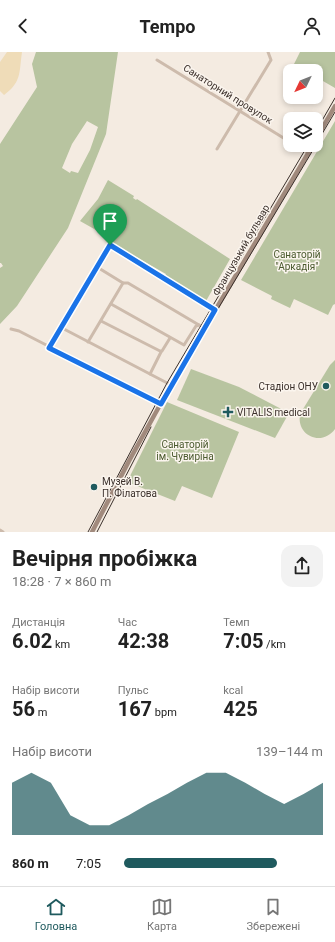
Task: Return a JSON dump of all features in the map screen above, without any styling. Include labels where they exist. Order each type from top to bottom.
[{"type":"street","points":[[217,149],[271,60],[268,52]]},
{"type":"street","name":"Санаторний провулок","points":[[157,60],[283,138]]},
{"type":"street","points":[[323,127],[335,106]]},
{"type":"street","name":"Французький бульвар","points":[[92,532],[131,456],[171,385],[308,153]]},
{"type":"street","points":[[49,348],[110,245],[215,310]]},
{"type":"street","points":[[97,267],[123,283],[128,283],[204,328]]},
{"type":"street","points":[[88,342],[123,283]]},
{"type":"street","points":[[111,304],[184,345],[196,326],[199,325]]},
{"type":"street","points":[[101,321],[161,352]]},
{"type":"street","points":[[62,328],[171,385]]},
{"type":"street","points":[[11,329],[19,331],[49,348],[161,404]]},
{"type":"street","points":[[150,374],[170,338]]},
{"type":"green space","points":[[36,52],[118,52],[106,134],[68,228],[17,306],[0,324],[0,268],[3,266],[0,263],[0,144],[37,87],[32,64]],"holes":[[[87,121],[98,127],[90,150],[78,173],[71,171],[70,173],[62,168],[72,144]]]},
{"type":"green space","points":[[300,52],[335,52],[335,88],[323,81],[323,64],[294,64]]},
{"type":"green space","name":"Санаторій \"Аркадія\"","points":[[335,121],[335,304],[328,315],[294,299],[290,308],[271,299],[272,296],[241,280],[317,152],[323,152],[323,141]]},
{"type":"green space","points":[[108,180],[134,196],[133,198],[136,200],[137,199],[230,259],[206,301],[164,277],[166,274],[108,241],[110,238],[80,221],[98,199]]},
{"type":"green space","name":"Стадіон ОНУ","points":[[335,360],[335,429],[330,434],[317,438],[306,433],[302,428],[300,414],[330,365]]},
{"type":"green space","points":[[191,369],[239,387],[289,413],[275,438],[177,400]]},
{"type":"green space","name":"Санаторій ім. Чувиріна","points":[[167,402],[239,432],[212,498],[182,486],[175,501],[127,482]]},
{"type":"sand","points":[[7,52],[22,52],[20,71],[17,81],[14,86],[4,95],[0,91],[0,62]]},
{"type":"tram line","points":[[323,119],[335,98]]},
{"type":"tram line","points":[[323,132],[335,112]]},
{"type":"tram line","points":[[88,532],[167,383],[304,152]]},
{"type":"tram line","points":[[179,374],[312,152]]},
{"type":"tram line","points":[[97,532],[151,427]]},
{"type":"place","name":"Стадіон ОНУ","points":[[326,386]]},
{"type":"place","name":"VITALIS medical","points":[[228,412]]},
{"type":"place","name":"Музей В. П. Філатова","points":[[94,487]]},
{"type":"route","points":[[110,245],[215,310],[161,404],[49,348],[110,245]]}]
